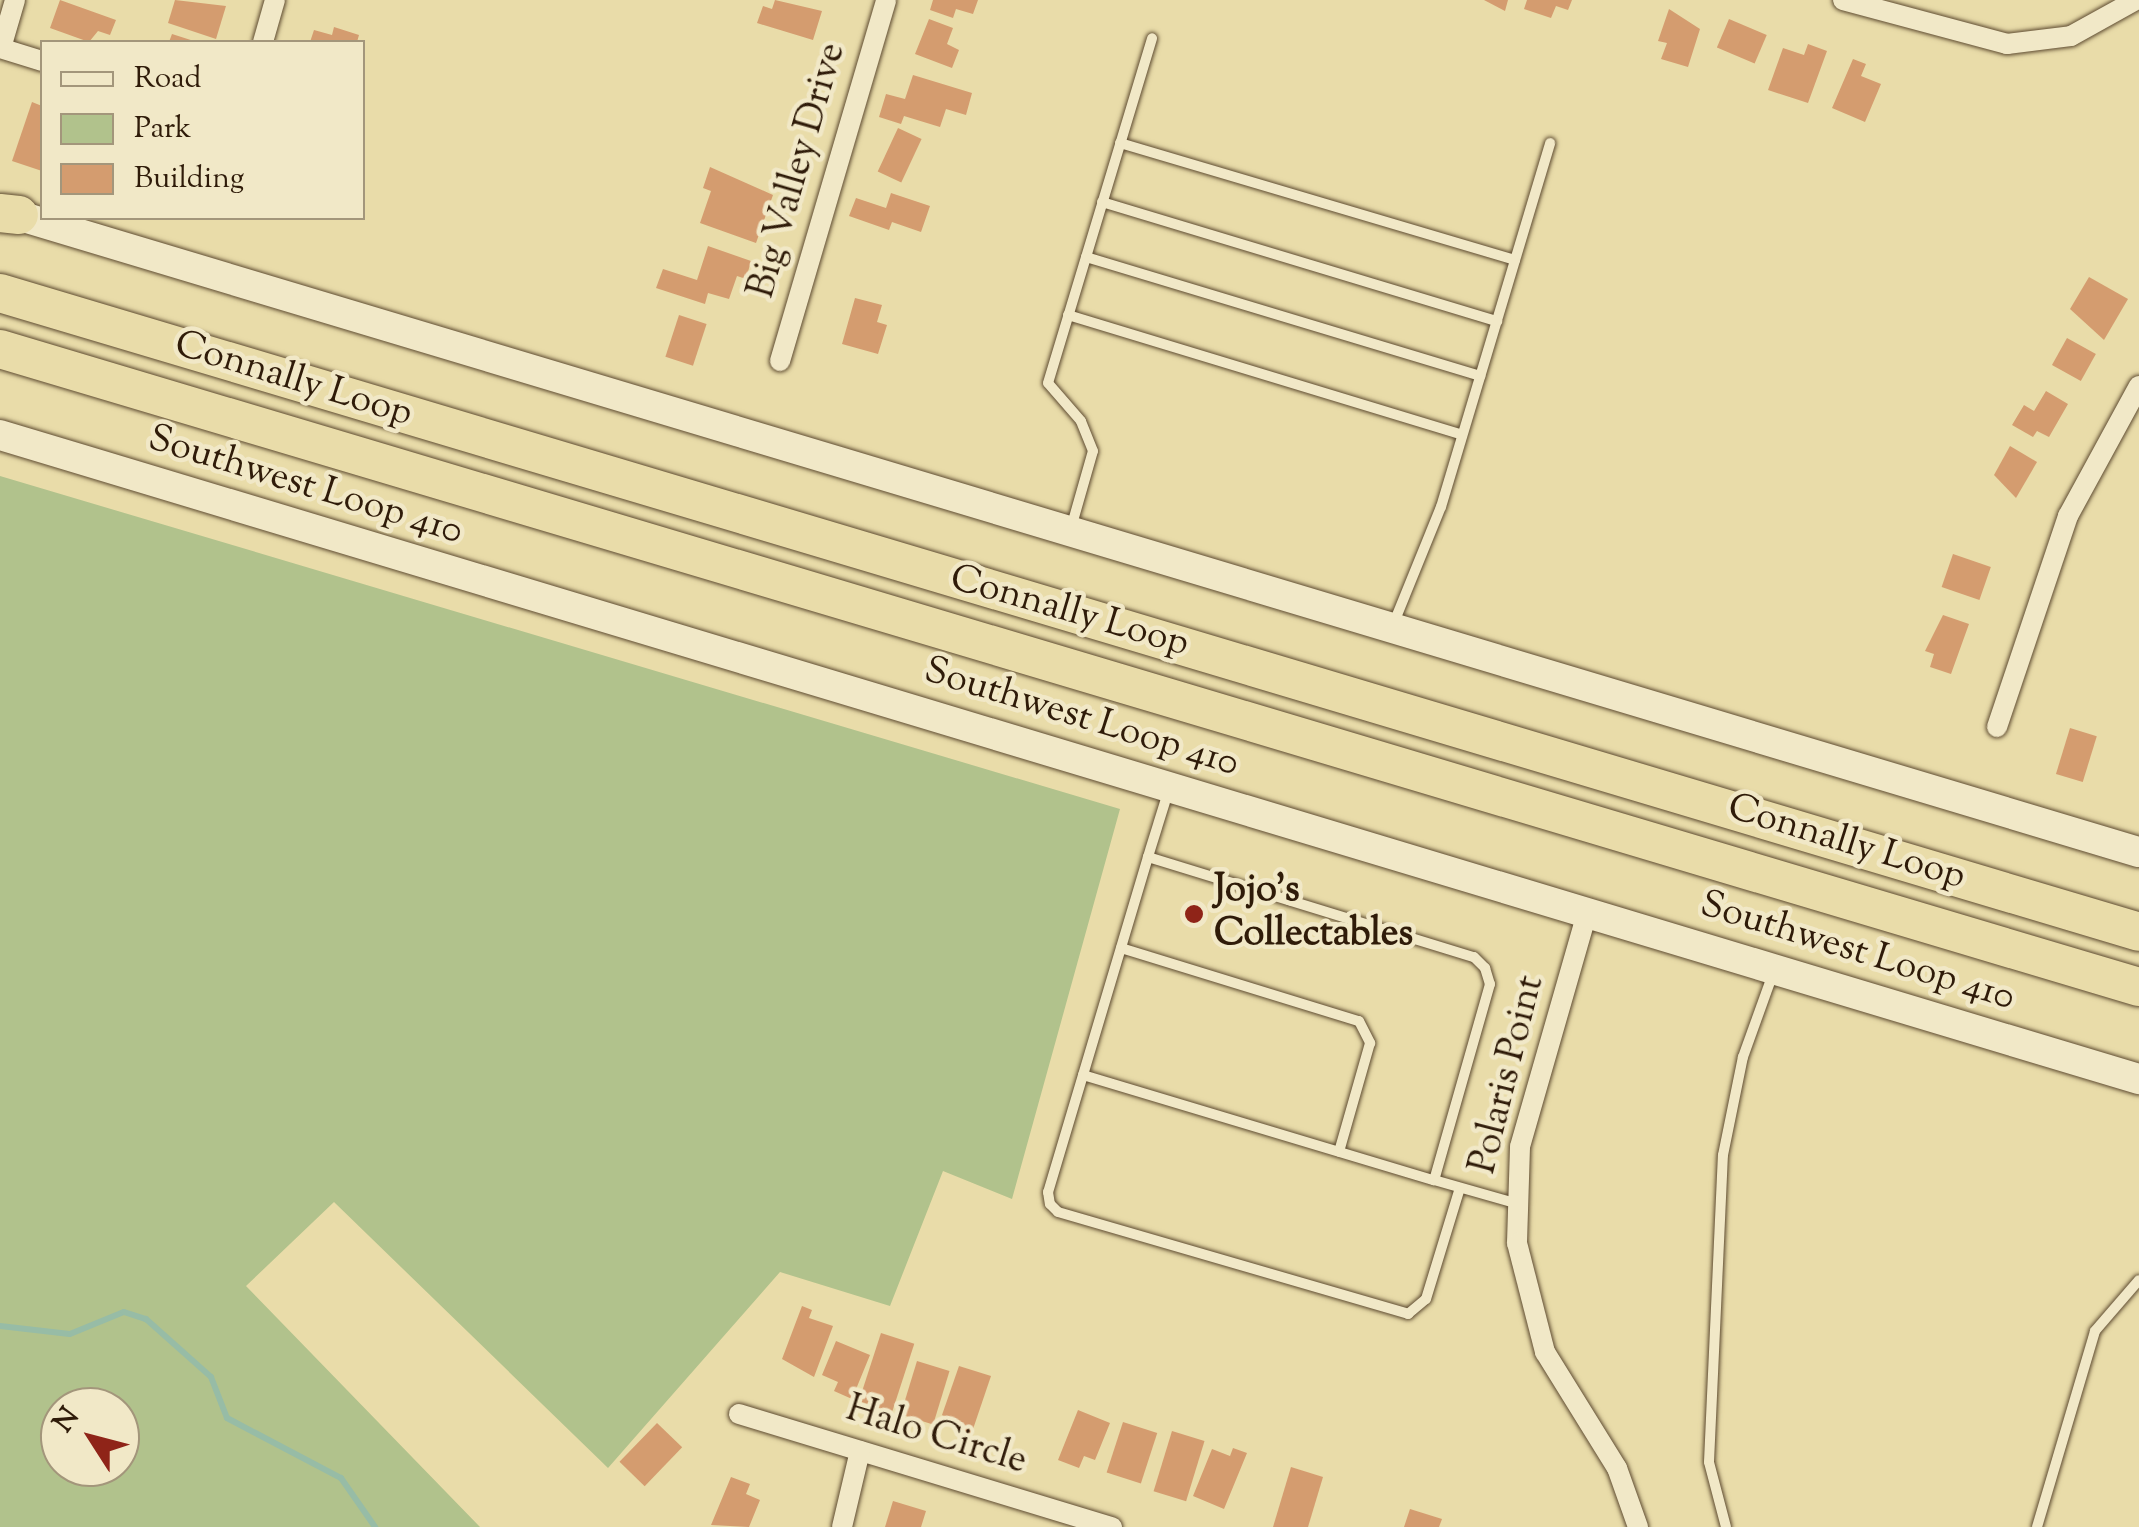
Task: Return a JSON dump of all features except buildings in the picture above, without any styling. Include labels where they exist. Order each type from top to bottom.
[{"type":"highway","name":"Connally Loop","points":[[0,293],[2139,932]]},
{"type":"highway","name":"Connally Loop","points":[[0,350],[2139,987]]},
{"type":"main road","points":[[6,213],[1071,528],[2139,852]]},
{"type":"main road","name":"Southwest Loop 410","points":[[0,436],[2139,1079]]},
{"type":"street","points":[[15,0],[0,48],[40,60]]},
{"type":"street","points":[[264,40],[275,0]]},
{"type":"street","name":"Big Valley Drive","points":[[780,361],[886,0]]},
{"type":"street","points":[[1843,0],[1942,29],[2034,44],[2085,30],[2136,0]]},
{"type":"street","points":[[1997,727],[2068,516],[2139,386]]},
{"type":"street","name":"Polaris Point","points":[[1587,913],[1523,1132],[1515,1203],[1520,1260],[1545,1352],[1617,1468],[1638,1527]]},
{"type":"street","name":"Halo Circle","points":[[739,1414],[1112,1527]]},
{"type":"street","points":[[842,1527],[860,1451]]},
{"type":"lane","points":[[1071,528],[1093,451],[1081,421],[1048,383],[1152,38]]},
{"type":"lane","points":[[1120,143],[1515,260]]},
{"type":"lane","points":[[1392,626],[1462,435],[1550,143]]},
{"type":"lane","points":[[1102,202],[1497,321]]},
{"type":"lane","points":[[1086,257],[1480,376]]},
{"type":"lane","points":[[1068,314],[1462,435]]},
{"type":"lane","points":[[1169,788],[1048,1192],[1058,1212],[1408,1314],[1426,1299],[1460,1188]]},
{"type":"lane","points":[[1148,858],[1474,957],[1485,968],[1490,984],[1434,1180]]},
{"type":"lane","points":[[1120,948],[1359,1021],[1370,1042],[1339,1152]]},
{"type":"lane","points":[[1726,1527],[1710,1462],[1724,1155],[1742,1058],[1774,970]]},
{"type":"lane","points":[[1082,1075],[1515,1203]]},
{"type":"lane","points":[[2037,1527],[2095,1331],[2139,1280]]},
{"type":"green space","points":[[0,476],[1120,809],[1012,1199],[943,1171],[890,1306],[780,1272],[608,1468],[334,1202],[246,1286],[480,1527],[0,1527]]},
{"type":"waterway","points":[[0,1326],[70,1334],[124,1312],[146,1319],[211,1377],[227,1418],[341,1478],[375,1527]]},
{"type":"place","name":"Jojo's Collectables","points":[[1194,914]]}]
